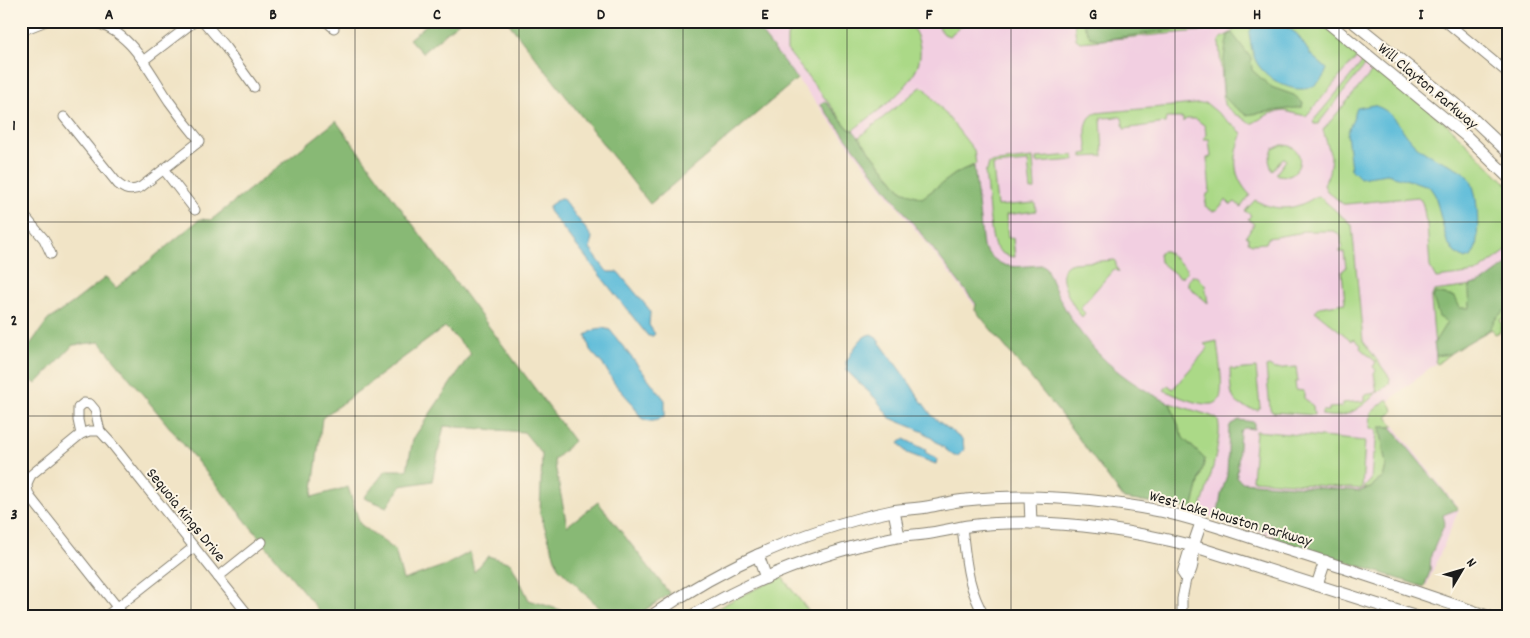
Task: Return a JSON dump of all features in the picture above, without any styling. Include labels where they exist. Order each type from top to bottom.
[{"type":"main road","name":"Will Clayton Parkway","points":[[1326,21],[1466,136],[1509,178]]},
{"type":"main road","name":"Will Clayton Parkway","points":[[1352,21],[1470,116],[1509,153]]},
{"type":"main road","name":"West Lake Houston Parkway","points":[[650,617],[725,570],[825,529],[894,511],[968,500],[1030,498],[1078,499],[1164,512],[1325,561],[1489,617]]},
{"type":"main road","points":[[1030,498],[1031,523]]},
{"type":"main road","points":[[894,511],[898,536]]},
{"type":"main road","points":[[1194,546],[1201,522]]},
{"type":"main road","points":[[690,617],[740,589],[784,569],[834,552],[898,536],[932,533],[962,527],[1031,523],[1076,525],[1126,531],[1194,546],[1417,617]]},
{"type":"main road","points":[[758,556],[766,578]]},
{"type":"main road","points":[[1317,585],[1325,561]]},
{"type":"street","points":[[21,31],[46,21]]},
{"type":"street","points":[[64,117],[118,184],[128,190],[141,187],[200,141],[173,106],[135,48],[114,31],[89,21]]},
{"type":"street","points":[[144,60],[195,21]]},
{"type":"street","points":[[203,21],[222,43],[254,87]]},
{"type":"street","points":[[326,21],[334,28]]},
{"type":"street","points":[[1446,21],[1507,69]]},
{"type":"street","points":[[164,170],[195,210]]},
{"type":"street","points":[[21,212],[44,238],[51,254]]},
{"type":"street","name":"Sequoia Kings Drive","points":[[85,432],[78,420],[78,408],[84,403],[90,404],[95,410],[100,431],[250,617]]},
{"type":"street","points":[[100,431],[85,432],[31,475],[27,482],[27,491],[125,617]]},
{"type":"street","points":[[962,527],[967,573],[976,602],[985,617]]},
{"type":"street","points":[[218,577],[262,542]]},
{"type":"street","points":[[1182,617],[1182,599],[1186,579],[1190,576],[1195,556],[1194,546]]},
{"type":"street","points":[[105,617],[194,547]]},
{"type":"shaded area","points":[[752,21],[1311,21],[1469,151],[1509,193],[1509,304],[1380,408],[1459,509],[1427,585],[1184,508],[1124,496]]},
{"type":"green space","points":[[431,21],[460,21],[422,53],[409,39]]},
{"type":"green space","points":[[507,21],[752,21],[797,79],[650,204]]},
{"type":"green space","points":[[757,21],[784,21],[767,34]]},
{"type":"green space","points":[[806,21],[908,21],[918,38],[920,55],[916,70],[895,97],[853,130],[849,129],[787,50],[787,36]]},
{"type":"green space","points":[[933,21],[968,21],[949,36],[944,34]]},
{"type":"green space","points":[[1074,21],[1228,21],[1220,29],[1080,42],[1076,39]]},
{"type":"green space","points":[[1082,21],[1210,21],[1199,26],[1101,40],[1090,37]]},
{"type":"green space","points":[[1240,21],[1319,21],[1357,51],[1358,56],[1306,116],[1284,111],[1269,114],[1253,123],[1249,123],[1224,105],[1219,42],[1220,39],[1232,32]]},
{"type":"green space","points":[[1232,33],[1251,58],[1252,70],[1271,87],[1294,95],[1303,103],[1302,107],[1246,115],[1227,100],[1223,87],[1224,59],[1228,35]]},
{"type":"green space","points":[[1365,59],[1367,63],[1318,124],[1314,124],[1313,121]]},
{"type":"green space","points":[[1375,68],[1448,125],[1509,186],[1509,249],[1476,273],[1436,278],[1430,267],[1427,224],[1421,200],[1418,197],[1343,204],[1327,191],[1324,185],[1329,173],[1331,157],[1323,130]]},
{"type":"green space","points":[[921,87],[925,88],[974,150],[976,164],[955,174],[921,199],[902,191],[859,137]]},
{"type":"green space","points":[[825,101],[849,129],[853,130],[902,191],[922,198],[955,174],[974,166],[983,247],[997,261],[1003,264],[1017,267],[1043,265],[1072,320],[1095,349],[1107,362],[1136,385],[1170,403],[1183,438],[1205,459],[1192,509],[1124,499],[1058,411],[975,310],[976,304],[820,104]]},
{"type":"green space","points":[[1206,103],[1241,132],[1242,135],[1236,159],[1237,174],[1250,195],[1241,207],[1235,202],[1231,205],[1226,200],[1217,210],[1212,211],[1205,206],[1207,194],[1210,192],[1207,158],[1211,157],[1209,139],[1203,139],[1206,135],[1205,126],[1196,119],[1186,119],[1183,122],[1183,118],[1166,118],[1165,123],[1124,129],[1121,117],[1101,118],[1103,156],[1082,157],[1082,154],[1088,153],[1086,130],[1088,120],[1096,113]]},
{"type":"green space","points":[[336,121],[574,441],[554,460],[567,526],[598,502],[670,594],[634,617],[609,617],[558,567],[540,513],[542,454],[524,432],[444,426],[432,481],[401,486],[387,507],[364,498],[386,470],[407,470],[413,439],[471,353],[445,327],[322,418],[312,497],[348,487],[360,524],[395,550],[403,580],[446,565],[470,552],[474,572],[488,556],[511,563],[529,600],[573,614],[575,617],[324,617],[100,342],[73,345],[36,384],[21,371],[21,357],[48,320],[106,277],[116,288],[200,219],[211,220]]},
{"type":"green space","points":[[1282,145],[1297,151],[1299,157],[1297,169],[1292,174],[1285,176],[1276,174],[1286,160],[1285,158],[1272,171],[1269,160],[1273,149]]},
{"type":"green space","points":[[1074,155],[1075,160],[1037,163],[1037,158]]},
{"type":"green space","points":[[1033,158],[1035,189],[1031,190],[1028,162],[993,165],[997,206],[1035,203],[1036,211],[1006,215],[1008,238],[1013,238],[1015,257],[1009,256],[999,251],[993,241],[985,172],[989,163]]},
{"type":"green space","points":[[1315,197],[1320,197],[1352,225],[1363,341],[1390,378],[1389,384],[1377,393],[1374,373],[1376,370],[1373,367],[1376,362],[1360,348],[1361,345],[1354,339],[1352,341],[1315,311],[1319,307],[1345,303],[1342,271],[1346,268],[1344,252],[1339,252],[1342,248],[1341,236],[1334,231],[1302,231],[1268,238],[1266,243],[1252,244],[1248,242],[1249,238],[1246,236],[1254,224],[1248,219],[1251,215],[1245,211],[1255,200],[1278,208],[1286,208],[1301,205]]},
{"type":"green space","points":[[1161,251],[1166,251],[1186,268],[1187,272],[1179,277],[1160,262],[1159,254]]},
{"type":"green space","points":[[1115,260],[1117,269],[1120,272],[1114,269],[1080,308],[1085,313],[1082,317],[1073,305],[1065,288],[1063,272],[1066,266],[1073,263]]},
{"type":"green space","points":[[1509,263],[1509,307],[1497,317],[1489,330],[1449,354],[1436,356],[1434,343],[1447,322],[1439,317],[1433,298],[1435,293],[1455,297],[1460,308],[1470,308],[1469,291],[1471,285],[1483,282]]},
{"type":"green space","points":[[1509,265],[1509,315],[1500,320],[1502,324],[1500,332],[1495,334],[1492,329],[1456,349],[1437,364],[1435,361],[1431,299],[1434,291],[1480,285]]},
{"type":"green space","points":[[1192,276],[1196,276],[1205,284],[1208,303],[1188,286],[1188,281]]},
{"type":"green space","points":[[1217,341],[1221,380],[1219,400],[1215,403],[1201,403],[1184,399],[1164,390],[1168,385],[1173,389],[1208,348],[1204,344]]},
{"type":"green space","points":[[1269,366],[1274,369],[1296,367],[1298,382],[1295,382],[1296,390],[1304,391],[1304,398],[1313,406],[1314,415],[1272,412],[1270,409],[1266,367]]},
{"type":"green space","points":[[1230,368],[1234,370],[1256,368],[1260,407],[1258,410],[1248,408],[1236,402],[1231,392]]},
{"type":"green space","points":[[1376,393],[1354,411],[1337,416],[1322,415],[1322,411],[1329,411],[1329,408],[1342,407],[1342,403],[1364,401],[1364,395]]},
{"type":"green space","points":[[1387,399],[1393,412],[1387,417],[1394,426],[1380,428],[1386,466],[1383,478],[1371,488],[1363,489],[1371,480],[1373,454],[1375,454],[1377,430],[1370,428],[1371,413]]},
{"type":"green space","points":[[1170,403],[1214,417],[1217,419],[1219,426],[1214,464],[1199,512],[1192,509],[1205,459],[1183,438]]},
{"type":"green space","points":[[1239,420],[1254,422],[1254,429],[1244,428],[1240,432],[1237,477],[1241,482],[1360,491],[1371,488],[1383,478],[1386,466],[1380,427],[1391,427],[1458,509],[1443,515],[1445,523],[1431,555],[1430,572],[1424,587],[1276,539],[1267,524],[1263,524],[1265,531],[1217,518],[1227,475],[1229,428],[1231,424]]},
{"type":"green space","points":[[1256,431],[1365,441],[1362,489],[1252,480]]},
{"type":"green space","points":[[782,577],[813,617],[702,617],[742,595]]},
{"type":"water","points":[[1256,21],[1280,22],[1297,34],[1311,55],[1327,69],[1321,80],[1314,86],[1305,89],[1295,88],[1285,86],[1266,74],[1253,55],[1251,46],[1249,33]]},
{"type":"water","points":[[1373,105],[1389,113],[1420,149],[1462,171],[1471,181],[1476,199],[1478,231],[1476,247],[1471,257],[1465,259],[1455,253],[1447,242],[1435,195],[1429,186],[1387,174],[1360,178],[1351,169],[1347,134],[1357,108]]},
{"type":"water","points":[[562,198],[592,237],[590,249],[605,269],[608,272],[618,272],[649,309],[649,325],[655,334],[653,336],[648,336],[549,211],[549,206]]},
{"type":"water","points":[[596,329],[610,330],[665,400],[665,415],[651,421],[641,418],[632,403],[614,383],[605,367],[590,350],[586,335]]},
{"type":"water","points":[[871,334],[875,336],[933,417],[963,440],[964,450],[958,456],[954,456],[924,432],[890,418],[876,399],[847,371],[846,362],[853,350],[859,341]]},
{"type":"water","points":[[904,439],[926,450],[925,452],[937,459],[936,464],[907,453],[899,443]]}]
